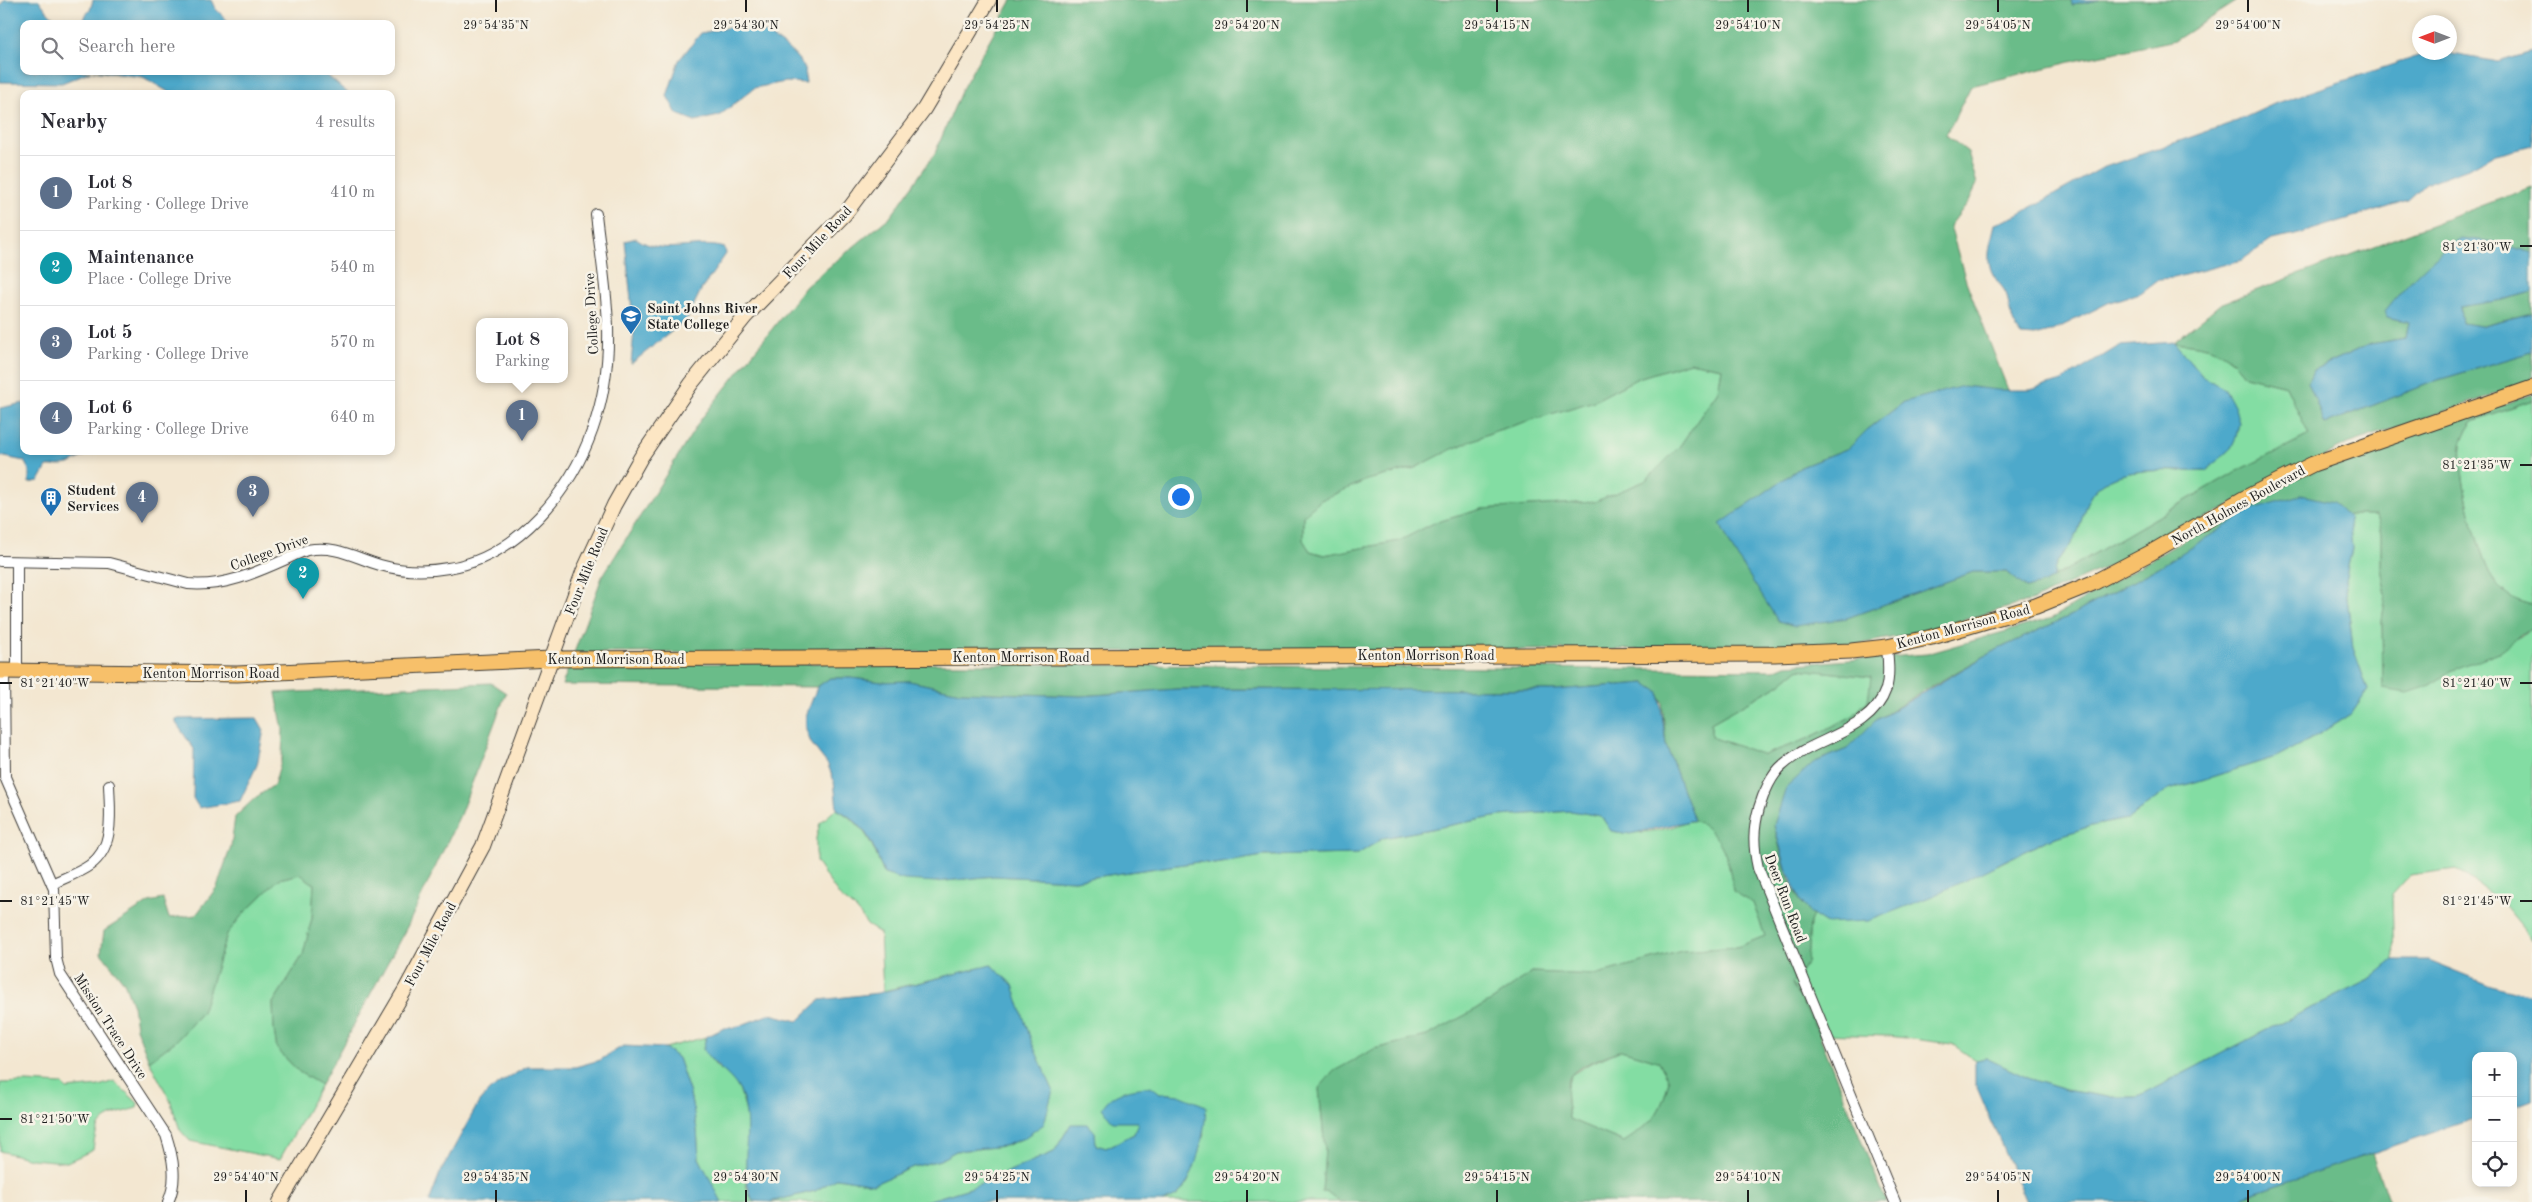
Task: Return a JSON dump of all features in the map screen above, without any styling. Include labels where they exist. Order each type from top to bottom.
[{"type":"main road","name":"Four Mile Road","points":[[280,1202],[405,990],[483,846],[584,572],[614,505],[652,440],[691,384],[745,317],[845,214],[924,109],[990,0]]},
{"type":"main road","name":"North Holmes Boulevard","points":[[2036,606],[2093,583],[2152,552],[2243,499],[2313,464],[2532,388]]},
{"type":"main road","name":"Kenton Morrison Road","points":[[7,671],[237,674],[551,659],[1775,654],[1851,651],[1887,647],[1932,637],[2036,606]]},
{"type":"street","name":"College Drive","points":[[0,562],[109,563],[188,584],[201,585],[231,581],[307,550],[317,548],[341,550],[380,565],[426,570],[463,565],[501,549],[527,530],[562,492],[580,461],[593,429],[608,360],[608,326],[596,214]]},
{"type":"street","points":[[2,777],[7,671],[18,562]]},
{"type":"street","name":"Deer Run Road","points":[[1887,647],[1888,669],[1886,689],[1875,708],[1861,722],[1783,764],[1762,799],[1753,829],[1754,851],[1758,868],[1895,1202]]},
{"type":"street","name":"Mission Trace Drive","points":[[2,777],[54,889],[56,958],[60,974],[166,1135],[173,1156],[174,1178],[168,1202]]},
{"type":"street","points":[[52,884],[91,865],[102,853],[110,827],[109,785]]},
{"type":"green space","points":[[1012,0],[2071,0],[2073,5],[2099,0],[2238,0],[2176,40],[2083,59],[1971,86],[1946,135],[1968,152],[1977,184],[1969,201],[1950,226],[1966,281],[2008,390],[1904,402],[1867,430],[1849,448],[1801,467],[1721,524],[1778,621],[1847,618],[1973,572],[2007,572],[2026,588],[2044,583],[2230,475],[2309,435],[2286,386],[2245,376],[2230,359],[2214,350],[2174,342],[2220,304],[2532,187],[2532,253],[2494,242],[2388,317],[2409,322],[2406,338],[2370,344],[2313,370],[2325,424],[2438,380],[2532,352],[2532,382],[2347,444],[2149,548],[2031,601],[1925,631],[1850,646],[1775,649],[574,653],[602,577],[701,419],[806,286],[892,215],[935,153],[962,89]],"holes":[[[1690,362],[1722,368],[1718,391],[1679,447],[1645,481],[1594,502],[1482,509],[1434,523],[1399,541],[1324,555],[1310,551],[1303,540],[1303,516],[1321,500],[1367,480],[1415,468],[1450,450],[1495,431],[1594,401],[1638,378]]]},
{"type":"green space","points":[[2532,292],[2532,313],[2479,326],[2461,323],[2460,306],[2502,300]]},
{"type":"green space","points":[[2174,342],[2214,350],[2230,359],[2245,376],[2286,386],[2309,435],[2230,475],[2054,577],[2058,560],[2072,543],[2079,529],[2087,502],[2097,489],[2109,480],[2124,474],[2140,472],[2206,471],[2231,448],[2239,423],[2225,389],[2203,377]]},
{"type":"green space","points":[[1690,362],[1722,368],[1718,391],[1679,447],[1645,481],[1594,502],[1482,509],[1434,523],[1399,541],[1324,555],[1310,551],[1303,540],[1303,516],[1321,500],[1367,480],[1415,468],[1450,450],[1495,431],[1594,401],[1638,378]]},
{"type":"green space","points":[[2532,394],[2532,400],[2473,421],[2461,445],[2461,458],[2471,517],[2490,574],[2497,585],[2513,598],[2532,605],[2532,627],[2499,652],[2450,671],[2431,685],[2407,693],[2383,689],[2382,620],[2386,594],[2381,568],[2381,534],[2376,515],[2346,515],[2333,502],[2159,567],[2072,615],[1992,652],[1923,691],[1875,721],[1847,749],[1813,763],[1774,825],[1783,861],[1792,885],[1804,906],[1813,915],[1810,922],[1807,963],[1792,984],[1819,1034],[1886,1202],[1340,1202],[1326,1191],[1322,1192],[1325,1150],[1319,1088],[1334,1071],[1374,1049],[1427,1036],[1493,1000],[1532,972],[1594,975],[1682,951],[1737,947],[1765,936],[1753,903],[1733,891],[1727,859],[1718,841],[1704,826],[1694,820],[1666,745],[1662,701],[1645,683],[1554,690],[1177,689],[1081,696],[960,692],[909,681],[882,682],[851,678],[830,678],[817,687],[562,685],[570,664],[842,663],[1774,670],[1786,665],[1927,654],[2052,618],[2247,503],[2316,469]],"holes":[[[1798,669],[1871,677],[1868,700],[1853,716],[1807,739],[1764,755],[1711,737],[1711,723],[1780,684]],[[1621,1050],[1658,1061],[1669,1080],[1663,1101],[1654,1117],[1642,1129],[1624,1142],[1569,1119],[1567,1097],[1567,1085],[1575,1071]]]},
{"type":"green space","points":[[2532,400],[2532,605],[2509,595],[2497,585],[2490,574],[2477,539],[2466,496],[2461,445],[2473,421]]},
{"type":"green space","points":[[2346,515],[2376,515],[2381,534],[2381,568],[2386,595],[2382,620],[2383,689],[2431,685],[2450,671],[2521,637],[2532,627],[2532,940],[2498,898],[2456,869],[2410,875],[2392,895],[2394,961],[2371,979],[2280,1023],[2138,1097],[2108,1097],[2066,1090],[2030,1079],[1986,1058],[1975,1060],[1952,1044],[1889,1036],[1819,1034],[1792,984],[1807,963],[1810,922],[1813,915],[1825,923],[1997,865],[2047,840],[2091,826],[2128,819],[2166,791],[2276,757],[2313,738],[2352,713],[2368,690],[2353,648],[2345,580],[2352,548],[2349,518]]},
{"type":"green space","points":[[1798,669],[1872,677],[1868,700],[1853,716],[1807,739],[1764,755],[1711,737],[1711,723],[1780,684]]},
{"type":"green space","points":[[491,683],[506,693],[460,815],[407,927],[321,1085],[299,1072],[277,1049],[274,1030],[273,1003],[303,955],[312,918],[314,884],[300,874],[279,879],[243,914],[227,934],[202,1012],[177,1040],[149,1061],[136,1028],[133,1006],[124,982],[101,953],[104,931],[149,902],[163,899],[169,918],[196,915],[217,887],[231,846],[235,817],[255,798],[274,785],[282,758],[283,730],[276,693]]},
{"type":"green space","points":[[836,809],[846,815],[867,836],[884,874],[936,882],[994,876],[1074,880],[1198,862],[1215,864],[1263,856],[1358,854],[1383,838],[1499,816],[1571,811],[1601,816],[1611,831],[1626,833],[1656,830],[1694,821],[1704,824],[1712,830],[1718,839],[1727,860],[1733,891],[1753,903],[1765,936],[1737,947],[1682,951],[1594,975],[1532,972],[1493,1000],[1427,1036],[1374,1049],[1319,1089],[1325,1150],[1322,1191],[1326,1191],[1340,1202],[1162,1202],[1177,1196],[1188,1182],[1204,1134],[1179,1095],[1160,1093],[1139,1122],[1134,1134],[1106,1148],[1096,1145],[1095,1132],[1071,1124],[1054,1152],[970,1188],[923,1202],[770,1202],[815,1191],[837,1178],[874,1184],[913,1167],[940,1160],[956,1151],[1005,1146],[1024,1138],[1053,1090],[992,965],[883,991],[880,933],[867,925],[857,910],[840,897],[816,862],[816,838],[820,823]]},
{"type":"green space","points":[[300,874],[314,884],[312,918],[303,955],[273,1003],[274,1030],[277,1049],[299,1072],[321,1085],[280,1159],[190,1141],[180,1130],[170,1100],[149,1061],[177,1040],[202,1012],[227,934],[243,914],[279,879]]},
{"type":"green space","points":[[706,1037],[703,1049],[717,1067],[730,1076],[740,1091],[748,1129],[746,1181],[751,1197],[756,1202],[722,1202],[720,1200],[699,1158],[697,1129],[690,1094],[678,1058],[665,1048]]},
{"type":"green space","points":[[1621,1050],[1658,1061],[1669,1080],[1663,1101],[1654,1117],[1642,1129],[1624,1142],[1569,1119],[1566,1089],[1571,1075],[1589,1064]]},
{"type":"green space","points":[[114,1081],[138,1103],[137,1108],[105,1119],[97,1130],[93,1150],[67,1162],[31,1159],[0,1151],[0,1083],[62,1084],[67,1089],[99,1086]]},
{"type":"green space","points":[[2372,1153],[2389,1202],[2228,1202]]},
{"type":"water","points":[[4,0],[39,0],[48,12],[58,20],[20,20],[20,75],[81,75],[62,83],[0,82],[0,6]]},
{"type":"water","points":[[93,0],[211,0],[215,8],[227,20],[81,20],[90,10]]},
{"type":"water","points":[[2071,0],[2099,0],[2072,5]]},
{"type":"water","points":[[746,24],[770,36],[793,53],[804,67],[806,83],[785,82],[754,88],[719,116],[695,121],[677,114],[667,96],[679,60],[701,33]]},
{"type":"water","points":[[2532,52],[2532,145],[2492,155],[2471,167],[2425,184],[2408,200],[2292,236],[2271,240],[2242,260],[2173,278],[2159,279],[2142,292],[2108,303],[2050,332],[2035,336],[2021,335],[2015,326],[2006,293],[1994,276],[1989,264],[1989,251],[1995,224],[2016,216],[2102,168],[2237,121],[2274,104],[2412,58],[2412,60],[2457,60],[2457,55],[2498,62]]},
{"type":"water","points":[[126,75],[327,75],[344,90],[165,90],[143,77]]},
{"type":"water","points":[[636,238],[646,244],[657,247],[714,246],[725,248],[726,254],[701,290],[687,319],[631,364],[634,331],[625,241]]},
{"type":"water","points":[[2461,238],[2494,242],[2532,253],[2532,292],[2502,300],[2460,307],[2462,323],[2480,326],[2532,313],[2532,352],[2438,380],[2325,424],[2308,382],[2313,370],[2370,344],[2406,338],[2409,322],[2388,317],[2385,311],[2420,272]]},
{"type":"water","points":[[2174,342],[2203,377],[2225,389],[2235,408],[2239,423],[2231,448],[2206,471],[2140,472],[2124,474],[2109,480],[2097,489],[2087,502],[2075,538],[2058,560],[2054,577],[2044,583],[2026,588],[2007,572],[1973,572],[1847,618],[1795,626],[1778,621],[1734,552],[1720,524],[1801,467],[1849,448],[1867,430],[1904,402],[1963,386],[1998,390],[2030,390],[2062,381],[2119,346]]},
{"type":"water","points":[[20,404],[20,455],[86,455],[69,464],[47,467],[39,481],[29,483],[29,470],[24,461],[0,456],[0,408]]},
{"type":"water","points":[[2301,495],[2333,502],[2349,518],[2352,548],[2345,580],[2353,648],[2368,690],[2352,713],[2313,738],[2276,757],[2166,791],[2128,819],[2091,826],[2047,840],[1935,895],[1869,921],[1825,923],[1811,914],[1800,900],[1786,868],[1774,825],[1786,788],[1813,763],[1847,749],[1875,721],[1992,652],[2072,615],[2159,567],[2253,509]]},
{"type":"water","points":[[830,678],[851,678],[882,682],[909,681],[960,692],[1081,696],[1177,689],[1554,690],[1645,683],[1659,692],[1666,745],[1694,820],[1630,834],[1611,831],[1601,816],[1571,811],[1499,816],[1383,838],[1358,854],[1263,856],[1215,864],[1198,862],[1074,880],[994,876],[936,882],[904,880],[884,874],[868,836],[847,815],[837,809],[834,781],[828,765],[811,743],[806,730],[806,716],[817,687]]},
{"type":"water","points":[[257,718],[264,730],[257,765],[240,801],[199,808],[193,798],[194,749],[176,723],[176,719]]},
{"type":"water","points":[[2394,960],[2428,960],[2490,985],[2532,995],[2532,1099],[2517,1105],[2517,1052],[2472,1052],[2472,1119],[2228,1202],[2026,1202],[1975,1083],[1975,1060],[1986,1058],[2030,1079],[2066,1090],[2108,1097],[2138,1097],[2280,1023],[2371,979]]},
{"type":"water","points":[[991,965],[1013,985],[1032,1043],[1053,1090],[1044,1124],[1024,1138],[1004,1146],[956,1151],[940,1160],[913,1167],[874,1184],[837,1178],[815,1191],[770,1202],[753,1201],[747,1176],[747,1125],[743,1099],[735,1084],[703,1049],[706,1037],[724,1028],[734,1028],[770,1014],[798,1021],[820,1000],[878,993]]},
{"type":"water","points":[[623,1046],[665,1048],[678,1058],[690,1094],[697,1129],[699,1158],[722,1202],[429,1202],[440,1173],[479,1102],[490,1090],[527,1067],[575,1067],[600,1060]]},
{"type":"water","points":[[1151,1086],[1160,1093],[1179,1095],[1206,1106],[1202,1141],[1194,1168],[1183,1189],[1173,1198],[1162,1202],[923,1202],[970,1188],[1054,1152],[1071,1124],[1088,1124],[1095,1132],[1096,1145],[1106,1148],[1134,1134],[1138,1122],[1113,1122],[1102,1108],[1112,1097],[1123,1091]]},
{"type":"place","name":"Saint Johns River State College","points":[[631,335]]},
{"type":"place","name":"Lot 8","points":[[522,441]]},
{"type":"place","name":"Student Services","points":[[51,517]]},
{"type":"place","name":"Lot 5","points":[[253,517]]},
{"type":"place","name":"Lot 6","points":[[142,523]]},
{"type":"place","name":"Maintenance","points":[[303,599]]}]
